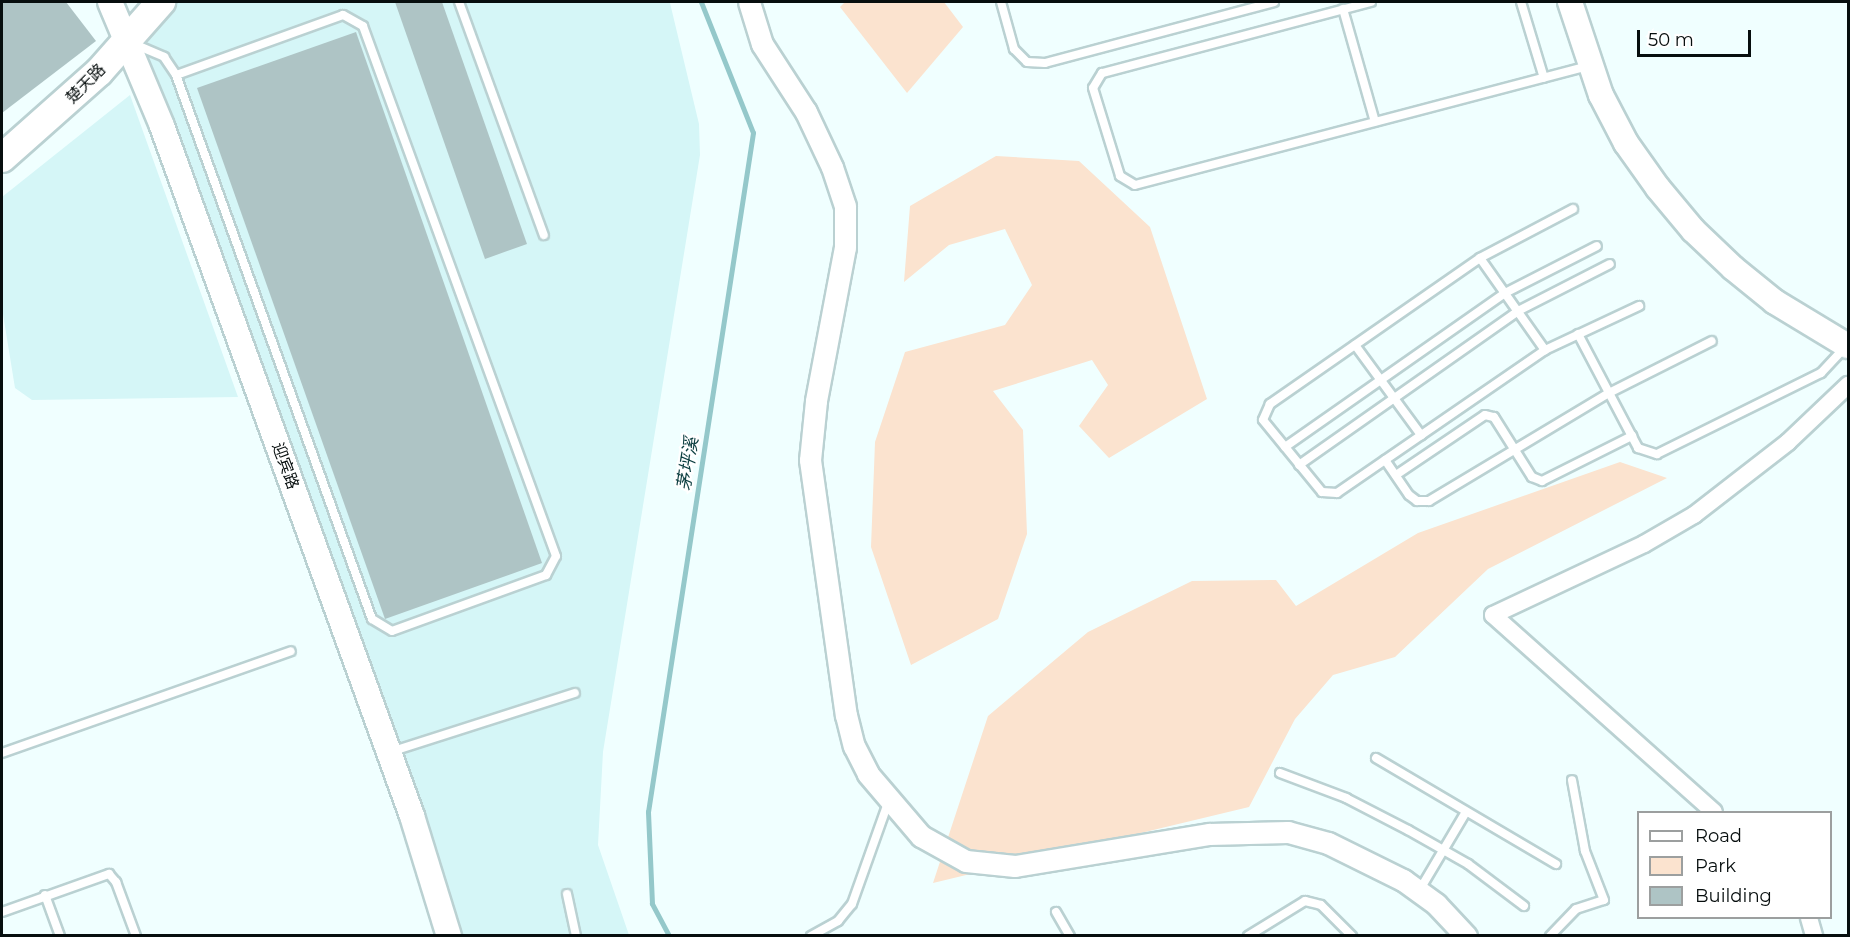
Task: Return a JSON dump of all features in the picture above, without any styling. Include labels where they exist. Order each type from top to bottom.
[{"type":"highway","name":"楚天路","points":[[2,158],[59,110],[128,41],[161,2]]},
{"type":"main road","name":"迎宾路","points":[[110,2],[162,126],[389,753],[449,936]]},
{"type":"main road","points":[[1570,2],[1590,66],[1626,143],[1693,230],[1775,302],[1847,345]]},
{"type":"street","points":[[749,2],[762,44],[806,112],[832,167],[845,206],[845,247],[816,401],[810,460],[849,731],[868,774],[934,846],[982,865],[1032,865],[1209,834],[1288,832],[1328,843],[1367,860],[1419,891],[1466,936]]},
{"type":"street","points":[[1712,811],[1493,615],[1644,544],[1694,514],[1788,442],[1848,386]]},
{"type":"street","points":[[1809,919],[1814,936]]},
{"type":"lane","points":[[459,2],[544,235]]},
{"type":"lane","points":[[1001,2],[1014,49],[1027,62],[1045,63],[1261,3],[1274,2]]},
{"type":"lane","points":[[1371,2],[1102,73],[1093,88],[1120,176],[1134,185],[1590,66]]},
{"type":"lane","points":[[1521,2],[1544,78]]},
{"type":"lane","points":[[1342,9],[1375,122]]},
{"type":"lane","points":[[128,41],[164,57],[176,75],[372,619],[392,631],[546,575],[556,556],[363,26],[343,15],[176,75]]},
{"type":"lane","points":[[1574,209],[1480,258],[1270,404],[1263,420],[1322,492],[1337,493],[1545,350],[1639,306]]},
{"type":"lane","points":[[1285,447],[1505,293],[1597,246]]},
{"type":"lane","points":[[1480,258],[1545,350]]},
{"type":"lane","points":[[1299,465],[1518,311],[1610,264]]},
{"type":"lane","points":[[1578,334],[1638,448],[1657,454],[1821,373],[1847,345]]},
{"type":"lane","points":[[1385,460],[1409,495],[1417,501],[1429,501],[1609,393],[1712,341]]},
{"type":"lane","points":[[1355,345],[1421,435]]},
{"type":"lane","points":[[1396,475],[1485,415],[1494,417],[1532,477],[1542,481],[1632,435]]},
{"type":"lane","points":[[2,753],[291,651]]},
{"type":"lane","points":[[389,753],[575,693]]},
{"type":"lane","points":[[1376,758],[1556,864]]},
{"type":"lane","points":[[1280,773],[1346,798],[1443,850],[1524,906]]},
{"type":"lane","points":[[1550,936],[1576,909],[1604,900],[1585,851],[1572,780]]},
{"type":"lane","points":[[811,936],[837,921],[852,904],[889,799]]},
{"type":"lane","points":[[1419,891],[1466,812]]},
{"type":"lane","points":[[2,912],[109,874],[116,882],[136,936]]},
{"type":"lane","points":[[567,894],[576,936]]},
{"type":"lane","points":[[45,895],[60,936]]},
{"type":"lane","points":[[1248,936],[1305,901],[1321,905],[1352,936]]},
{"type":"lane","points":[[1056,912],[1070,936]]},
{"type":"shaded area","points":[[168,2],[670,3],[699,124],[700,155],[603,752],[598,845],[629,935],[456,935],[139,42]]},
{"type":"shaded area","points":[[130,95],[238,397],[32,400],[15,388],[2,308],[2,197]]},
{"type":"green space","points":[[845,2],[944,2],[963,27],[907,93],[840,7]]},
{"type":"green space","points":[[996,156],[1079,161],[1150,227],[1207,399],[1109,458],[1079,426],[1108,385],[1092,360],[993,391],[1023,430],[1027,534],[998,619],[911,665],[871,547],[875,442],[905,352],[1005,325],[1032,285],[1005,229],[949,245],[904,282],[910,206]]},
{"type":"green space","points":[[1620,462],[1667,478],[1488,569],[1395,657],[1333,675],[1295,719],[1249,807],[933,883],[988,716],[1088,632],[1192,581],[1276,580],[1296,606],[1418,533]]},
{"type":"building","points":[[2,2],[66,2],[96,41],[2,113]]},
{"type":"building","points":[[395,2],[442,2],[527,244],[485,259]]},
{"type":"building","points":[[356,32],[542,563],[385,619],[197,88]]},
{"type":"waterway","name":"茅坪溪","points":[[669,936],[652,904],[648,812],[753,133],[701,2]]}]
